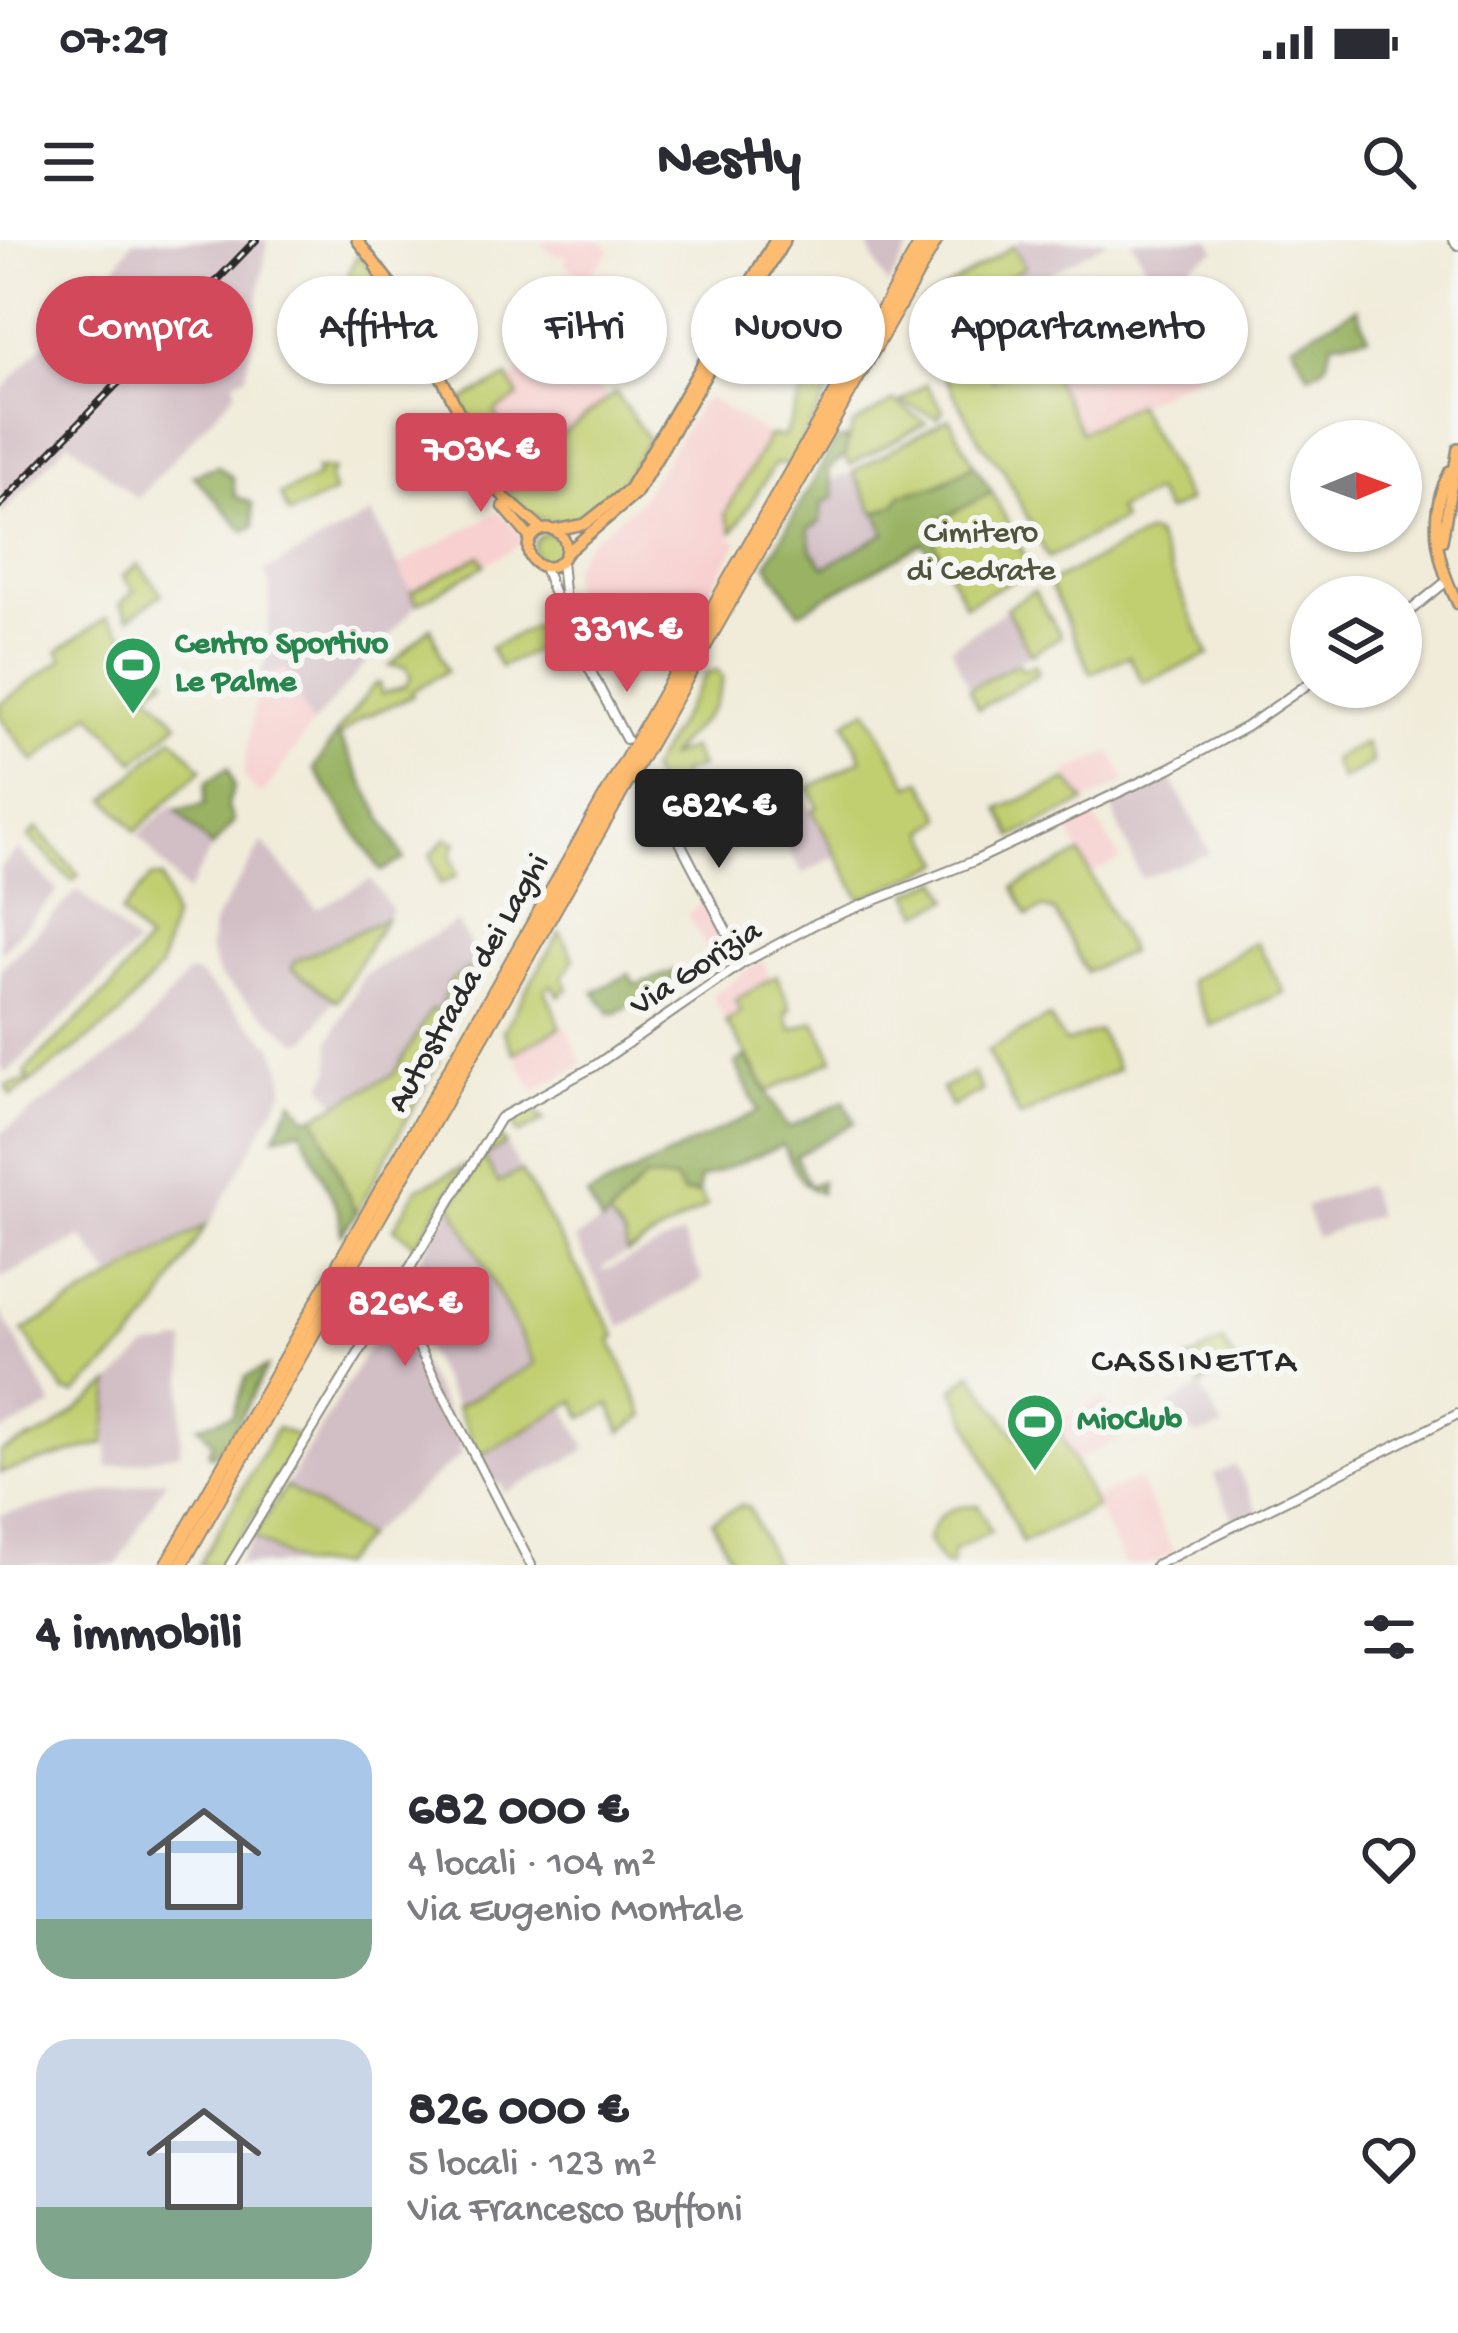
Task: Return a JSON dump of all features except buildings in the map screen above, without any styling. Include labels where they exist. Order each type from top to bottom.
[{"type":"highway","name":"Autostrada dei Laghi","points":[[166,1565],[923,240]]},
{"type":"highway","name":"Autostrada dei Laghi","points":[[181,1565],[936,240]]},
{"type":"main road","points":[[357,240],[398,293],[501,494],[541,529],[555,530],[585,524],[629,489],[775,240]]},
{"type":"main road","points":[[374,263],[496,499],[530,538],[530,557],[544,567],[621,510],[644,483],[785,240]]},
{"type":"main road","points":[[1458,448],[1450,472],[1443,564],[1458,604]]},
{"type":"main road","points":[[530,538],[541,529]]},
{"type":"main road","points":[[555,530],[565,540],[563,557]]},
{"type":"street","points":[[563,557],[568,625]]},
{"type":"street","points":[[544,567],[626,739]]},
{"type":"street","points":[[1422,601],[1447,581]]},
{"type":"street","name":"Via Gorizia","points":[[230,1565],[386,1310],[397,1303],[396,1291],[500,1118],[593,1067],[743,963],[818,923],[974,861],[1168,769],[1290,696]]},
{"type":"street","points":[[646,779],[743,963]]},
{"type":"street","points":[[397,1303],[531,1565]]},
{"type":"street","points":[[1156,1565],[1458,1414]]},
{"type":"shaded area","points":[[133,240],[268,240],[253,332],[253,276],[109,276]]},
{"type":"shaded area","points":[[538,240],[600,240],[611,250],[588,276],[578,276],[564,263],[568,259],[562,253],[557,257]]},
{"type":"shaded area","points":[[865,240],[914,240],[888,286]]},
{"type":"shaded area","points":[[1021,240],[1108,240],[1046,276],[1014,276],[1025,267],[1013,246]]},
{"type":"shaded area","points":[[1131,240],[1210,240],[1216,250],[1172,276],[1152,276]]},
{"type":"shaded area","points":[[36,352],[36,384],[235,384],[236,391],[137,499],[69,441],[0,516],[0,393]]},
{"type":"shaded area","points":[[502,383],[593,384],[608,399],[501,481],[461,401]]},
{"type":"shaded area","points":[[1057,384],[1179,384],[1081,432]]},
{"type":"shaded area","points":[[710,399],[769,436],[725,514],[733,532],[730,536],[738,542],[694,620],[598,667],[570,597],[571,569],[585,545],[639,502],[701,403]]},
{"type":"shaded area","points":[[853,472],[886,533],[825,567],[812,551],[808,529],[820,522],[827,482]]},
{"type":"shaded area","points":[[499,511],[522,536],[522,544],[485,565],[479,556],[411,592],[398,566]]},
{"type":"shaded area","points":[[372,514],[417,604],[312,725],[285,668],[259,679],[267,656],[270,589],[265,571]]},
{"type":"shaded area","points":[[1034,591],[1061,636],[969,689],[951,647]]},
{"type":"shaded area","points":[[285,667],[312,725],[264,793],[257,793],[243,776],[259,679]]},
{"type":"shaded area","points":[[1112,752],[1126,781],[1085,802],[1066,772]]},
{"type":"shaded area","points":[[1168,773],[1210,853],[1141,879],[1109,801]]},
{"type":"shaded area","points":[[801,794],[837,855],[803,874],[768,813]]},
{"type":"shaded area","points":[[172,805],[212,848],[187,893],[138,835]]},
{"type":"shaded area","points":[[1089,809],[1121,860],[1090,874],[1064,823]]},
{"type":"shaded area","points":[[263,842],[317,909],[371,879],[392,911],[385,919],[295,962],[292,969],[333,1000],[308,1040],[296,1041],[219,977],[209,948],[214,922]]},
{"type":"shaded area","points":[[18,849],[58,891],[0,953],[0,868]]},
{"type":"shaded area","points":[[78,890],[136,945],[7,1074],[0,1067],[0,970]]},
{"type":"shaded area","points":[[703,902],[729,956],[718,968],[687,914]]},
{"type":"shaded area","points":[[457,922],[475,954],[472,965],[450,982],[439,1010],[431,1010],[394,1074],[337,1104],[323,1085],[331,1071],[330,1042],[363,975]]},
{"type":"shaded area","points":[[762,960],[771,980],[735,1000],[741,1012],[726,1022],[713,998],[716,992]]},
{"type":"shaded area","points":[[188,973],[197,974],[274,1047],[284,1077],[284,1089],[211,1222],[111,1277],[83,1237],[0,1279],[0,1134],[134,1038]]},
{"type":"shaded area","points":[[565,1026],[583,1064],[534,1091],[514,1053]]},
{"type":"shaded area","points":[[506,1144],[521,1171],[498,1183],[484,1156]]},
{"type":"shaded area","points":[[1366,1185],[1377,1215],[1316,1237],[1305,1207]]},
{"type":"shaded area","points":[[452,1204],[536,1365],[456,1407],[405,1310],[403,1288]]},
{"type":"shaded area","points":[[609,1217],[625,1238],[627,1253],[602,1267],[604,1271],[682,1235],[703,1280],[621,1327],[575,1239]]},
{"type":"shaded area","points":[[0,1310],[53,1406],[0,1433]]},
{"type":"shaded area","points":[[388,1316],[395,1316],[463,1444],[458,1448],[462,1454],[365,1537],[286,1486]]},
{"type":"shaded area","points":[[186,1341],[180,1453],[107,1468],[111,1384],[147,1348]]},
{"type":"shaded area","points":[[1201,1386],[1223,1428],[1197,1435],[1181,1426],[1169,1406]]},
{"type":"shaded area","points":[[1104,1397],[1123,1438],[1075,1461],[1056,1420]]},
{"type":"shaded area","points":[[565,1408],[586,1446],[583,1452],[505,1493],[501,1483],[495,1486],[480,1456]]},
{"type":"shaded area","points":[[1235,1465],[1260,1513],[1236,1525],[1213,1475]]},
{"type":"shaded area","points":[[167,1478],[117,1565],[0,1565],[0,1515]]},
{"type":"shaded area","points":[[1138,1478],[1174,1553],[1149,1565],[1124,1565],[1093,1499]]},
{"type":"shaded area","points":[[253,1537],[300,1565],[237,1565]]},
{"type":"green space","points":[[1013,246],[1025,267],[1010,276],[966,276]]},
{"type":"green space","points":[[358,254],[375,276],[350,276]]},
{"type":"green space","points":[[1357,308],[1368,336],[1333,341],[1325,366],[1309,375],[1292,344]]},
{"type":"green space","points":[[502,380],[502,384],[512,384],[519,397],[495,411],[503,436],[512,443],[530,443],[527,450],[513,452],[499,443],[487,453],[461,401]]},
{"type":"green space","points":[[806,384],[833,384],[790,464],[775,464],[733,532],[725,514],[769,436],[784,437]]},
{"type":"green space","points":[[926,384],[943,410],[938,418],[901,402]]},
{"type":"green space","points":[[949,384],[1057,384],[1081,432],[1136,404],[1188,501],[1166,512],[1155,492],[1117,510],[1122,520],[1048,558],[1003,469],[982,444]]},
{"type":"green space","points":[[616,393],[648,439],[619,484],[582,516],[562,522],[542,519],[521,506],[501,481]]},
{"type":"green space","points":[[894,401],[926,423],[850,465],[843,456],[853,425]]},
{"type":"green space","points":[[949,418],[974,464],[875,513],[853,472]]},
{"type":"green space","points":[[846,438],[846,454],[828,470],[835,497],[822,503],[820,522],[808,530],[812,551],[825,567],[885,533],[877,513],[896,504],[901,494],[941,485],[974,464],[992,492],[928,527],[940,554],[932,556],[923,543],[799,612],[767,564],[836,440]]},
{"type":"green space","points":[[218,466],[233,478],[235,496],[252,503],[254,527],[244,531],[193,475]]},
{"type":"green space","points":[[316,469],[334,469],[329,478],[334,493],[289,514],[280,495],[318,477]]},
{"type":"green space","name":"Cimitero di Cedrate","points":[[992,492],[1032,570],[965,605],[927,527]]},
{"type":"green space","points":[[1148,533],[1155,535],[1209,655],[1143,683],[1129,656],[1091,673],[1049,583]]},
{"type":"green space","points":[[548,534],[558,538],[562,548],[558,558],[548,562],[538,558],[534,548],[538,538]]},
{"type":"green space","points":[[480,556],[485,565],[417,604],[411,592]]},
{"type":"green space","points":[[138,564],[162,594],[129,618],[120,604],[134,591],[123,576]]},
{"type":"green space","points":[[1034,591],[1061,636],[1031,654],[1006,608]]},
{"type":"green space","points":[[107,617],[166,678],[149,692],[178,723],[135,762],[91,713],[34,762],[0,717],[0,704],[63,659],[58,651]]},
{"type":"green space","points":[[553,617],[560,639],[500,667],[490,648]]},
{"type":"green space","points":[[431,627],[447,671],[411,692],[413,696],[360,719],[339,738],[337,733],[374,685],[379,683],[381,694],[406,686],[411,676],[405,667],[390,666]]},
{"type":"green space","points":[[1018,663],[1023,670],[1034,665],[1038,674],[978,709],[969,689]]},
{"type":"green space","points":[[717,670],[723,677],[715,704],[669,757],[691,748],[700,767],[682,773],[679,782],[661,793],[649,771],[706,674]]},
{"type":"green space","points":[[867,709],[910,786],[922,780],[943,818],[926,831],[943,863],[861,899],[812,810],[818,807],[809,788],[862,759],[845,722]]},
{"type":"green space","points":[[337,733],[404,859],[381,871],[314,769]]},
{"type":"green space","points":[[173,737],[202,769],[136,831],[107,799]]},
{"type":"green space","points":[[1365,743],[1373,763],[1341,780],[1332,759]]},
{"type":"green space","points":[[228,768],[234,787],[227,806],[234,821],[212,848],[177,810],[204,805],[206,783]]},
{"type":"green space","points":[[1068,780],[1085,802],[1013,837],[999,809]]},
{"type":"green space","points":[[37,828],[79,875],[72,881],[29,837]]},
{"type":"green space","points":[[446,838],[456,843],[451,853],[457,876],[440,884],[431,855]]},
{"type":"green space","points":[[1080,854],[1130,952],[1086,972],[1055,912],[1043,908],[1028,916],[1014,887]]},
{"type":"green space","points":[[151,877],[162,878],[173,917],[160,968],[118,1017],[12,1096],[6,1086],[28,1080],[25,1071],[113,986],[147,942],[121,913]]},
{"type":"green space","points":[[940,880],[950,899],[920,913],[909,893]]},
{"type":"green space","points":[[385,919],[337,1001],[292,969],[295,961]]},
{"type":"green space","points":[[560,932],[574,959],[563,977],[568,989],[559,996],[553,985],[545,989],[561,1027],[514,1053],[503,1031]]},
{"type":"green space","points":[[1256,942],[1284,992],[1211,1026],[1189,981]]},
{"type":"green space","points":[[469,968],[474,980],[431,1055],[438,1061],[356,1214],[315,1116],[394,1074],[431,1010],[439,1010],[450,982]]},
{"type":"green space","points":[[678,970],[677,978],[616,1013],[610,1013],[594,992],[629,974],[635,985]]},
{"type":"green space","points":[[777,976],[791,1009],[786,1013],[792,1030],[815,1021],[834,1059],[769,1091],[726,1022],[741,1012],[735,1000]]},
{"type":"green space","points":[[1049,1017],[1065,1043],[1099,1031],[1118,1069],[1020,1117],[987,1051]]},
{"type":"green space","points":[[746,1057],[788,1128],[844,1101],[855,1122],[796,1156],[809,1186],[821,1181],[820,1193],[812,1189],[801,1179],[783,1145],[699,1179],[699,1193],[683,1193],[675,1180],[645,1178],[602,1224],[587,1196],[758,1111],[735,1063]]},
{"type":"green space","points":[[973,1073],[982,1091],[951,1107],[942,1089]]},
{"type":"green space","points":[[293,1100],[306,1117],[315,1116],[356,1214],[341,1234],[339,1213],[301,1129],[275,1136]]},
{"type":"green space","points":[[530,1106],[544,1120],[518,1134],[510,1117]]},
{"type":"green space","points":[[497,1134],[506,1144],[484,1157],[498,1183],[521,1171],[616,1336],[611,1340],[645,1416],[621,1432],[610,1404],[583,1418],[575,1401],[480,1456],[456,1407],[535,1364],[452,1204]]},
{"type":"green space","points":[[463,1167],[416,1245],[394,1228],[417,1189]]},
{"type":"green space","points":[[645,1178],[675,1180],[683,1193],[699,1193],[707,1206],[627,1253],[625,1238],[609,1217]]},
{"type":"green space","points":[[206,1225],[159,1306],[132,1341],[75,1394],[65,1392],[23,1331]]},
{"type":"green space","points":[[1223,1341],[1237,1365],[1201,1386],[1187,1361]]},
{"type":"green space","points":[[267,1367],[231,1436],[212,1456],[208,1452],[213,1442],[198,1426],[233,1415],[246,1377]]},
{"type":"green space","name":"MioClub","points":[[972,1373],[1017,1438],[1054,1421],[1096,1507],[1022,1543],[954,1389]]},
{"type":"green space","points":[[111,1384],[105,1443],[0,1473],[0,1452],[50,1431]]},
{"type":"green space","points":[[277,1428],[301,1438],[223,1565],[199,1565]]},
{"type":"green space","points":[[286,1486],[365,1537],[339,1565],[300,1565],[253,1537]]},
{"type":"green space","points":[[742,1505],[749,1508],[775,1565],[725,1565],[730,1557],[712,1521]]},
{"type":"green space","points":[[978,1505],[991,1532],[953,1551],[951,1565],[943,1565],[928,1540],[936,1523],[952,1509]]},
{"type":"railway","points":[[0,505],[256,240]]},
{"type":"place","name":"Centro Sportivo Le Palme","points":[[133,716]]},
{"type":"place","name":"MioClub","points":[[1035,1473]]},
{"type":"district","name":"CASSINETTA","points":[[1195,1363]]}]
